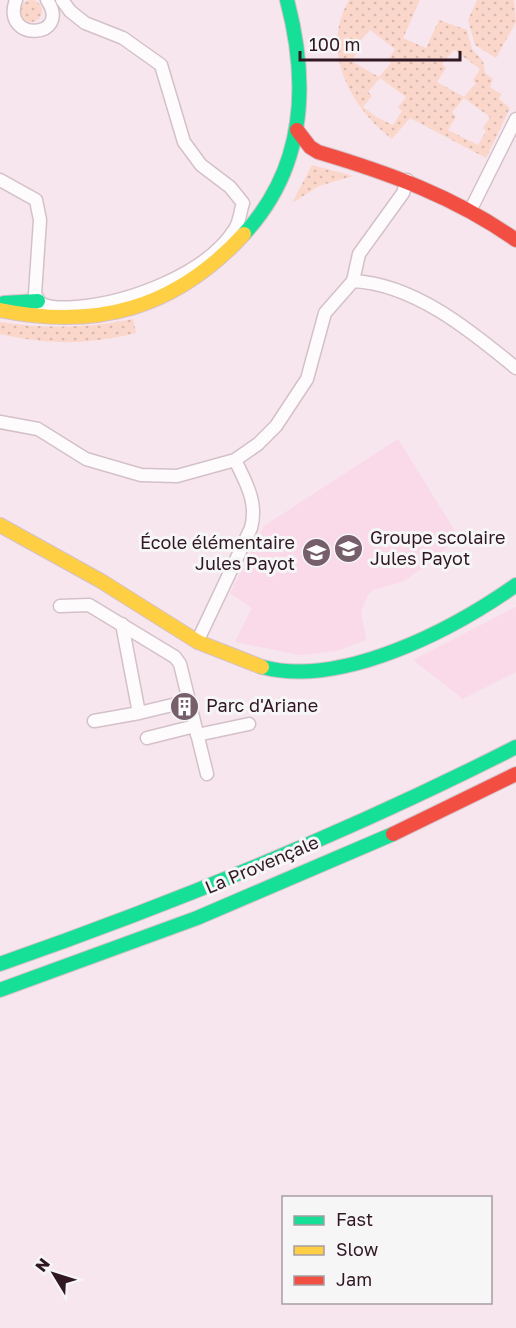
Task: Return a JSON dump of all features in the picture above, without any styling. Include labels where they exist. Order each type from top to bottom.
[{"type":"main road","points":[[0,310],[61,319],[97,316],[147,303],[172,291],[214,264],[250,230],[273,196],[297,130],[300,62],[287,0]]},
{"type":"main road","points":[[297,130],[310,147],[318,152],[407,180],[471,209],[516,240]]},
{"type":"main road","points":[[290,153],[318,152]]},
{"type":"main road","points":[[0,302],[33,303],[37,298]]},
{"type":"main road","points":[[0,525],[80,569],[197,642],[225,656],[290,672],[317,671],[384,656],[482,607],[516,585]]},
{"type":"main road","name":"La Provençale","points":[[0,964],[261,866],[371,818],[516,747]]},
{"type":"main road","name":"La Provençale","points":[[0,990],[100,955],[274,887],[516,774]]},
{"type":"street","points":[[0,180],[36,200],[40,220],[37,298],[51,307],[102,304],[135,296],[173,280],[205,259],[225,241],[235,229],[243,203],[230,187],[201,165],[184,142],[161,65],[123,38],[85,23],[55,1],[48,24],[37,32],[23,31],[13,21],[12,7],[16,0]]},
{"type":"street","points":[[471,209],[516,119]]},
{"type":"street","points":[[0,422],[38,429],[86,459],[141,475],[177,476],[235,460],[258,444],[276,426],[302,388],[315,356],[317,335],[325,313],[353,280],[359,254],[398,200],[407,180]]},
{"type":"street","points":[[353,280],[376,282],[428,304],[489,345],[516,368]]},
{"type":"street","points":[[197,642],[251,528],[255,512],[253,501],[235,460]]},
{"type":"street","points":[[60,606],[89,605],[175,657],[180,664],[207,774]]},
{"type":"street","points":[[122,624],[139,713]]},
{"type":"street","points":[[94,721],[189,701]]},
{"type":"street","points":[[147,738],[249,724]]},
{"type":"shaded area","points":[[31,0],[39,3],[42,11],[39,19],[31,22],[23,19],[20,11],[23,3]]},
{"type":"shaded area","points":[[349,0],[420,0],[403,38],[426,48],[439,20],[467,30],[472,49],[483,61],[485,73],[493,79],[490,87],[501,94],[499,99],[510,108],[486,158],[410,118],[392,139],[377,126],[352,94],[344,76],[337,38],[341,19]],"holes":[[[370,30],[395,49],[388,60],[391,63],[379,77],[353,62],[353,58],[361,48],[357,44]],[[454,50],[480,69],[473,80],[470,78],[476,83],[464,97],[437,82],[446,68],[442,64]],[[380,78],[406,97],[398,107],[402,111],[393,125],[363,107],[372,96],[368,92]],[[464,98],[490,117],[483,128],[486,131],[478,145],[448,130],[456,117],[452,112]]]},
{"type":"shaded area","points":[[477,0],[514,0],[516,22],[496,58],[475,45],[468,20]]},
{"type":"shaded area","points":[[312,165],[353,176],[319,186],[292,203]]},
{"type":"shaded area","points":[[133,319],[136,333],[101,340],[52,342],[0,334],[0,322],[34,326],[66,326]]},
{"type":"shaded area","name":"Groupe scolaire Jules Payot","points":[[398,439],[458,536],[433,560],[404,581],[373,590],[368,595],[361,611],[366,640],[337,651],[299,655],[235,642],[252,608],[230,593],[264,526]]},
{"type":"shaded area","points":[[516,607],[516,672],[463,699],[413,660]]},
{"type":"traffic: fast","points":[[244,234],[265,208],[280,181],[291,152],[297,123],[298,62],[287,0]]},
{"type":"traffic: fast","points":[[4,303],[38,301]]},
{"type":"traffic: fast","points":[[262,667],[293,671],[326,669],[361,662],[395,651],[429,636],[461,620],[516,585]]},
{"type":"traffic: fast","points":[[0,964],[132,916],[262,864],[390,808],[516,747]]},
{"type":"traffic: fast","points":[[0,990],[197,918],[393,834]]},
{"type":"traffic: slow","points":[[0,310],[36,316],[70,317],[102,314],[133,307],[163,296],[191,280],[218,259],[244,234]]},
{"type":"traffic: slow","points":[[0,525],[101,581],[198,642],[262,667]]},
{"type":"traffic: jam","points":[[297,130],[310,147],[318,152],[421,188],[469,211],[516,240]]},
{"type":"traffic: jam","points":[[393,834],[516,774]]},
{"type":"place","name":"Groupe scolaire Jules Payot","points":[[349,548]]},
{"type":"place","name":"École élémentaire Jules Payot","points":[[316,553]]},
{"type":"place","name":"Parc d'Ariane","points":[[185,706]]}]
